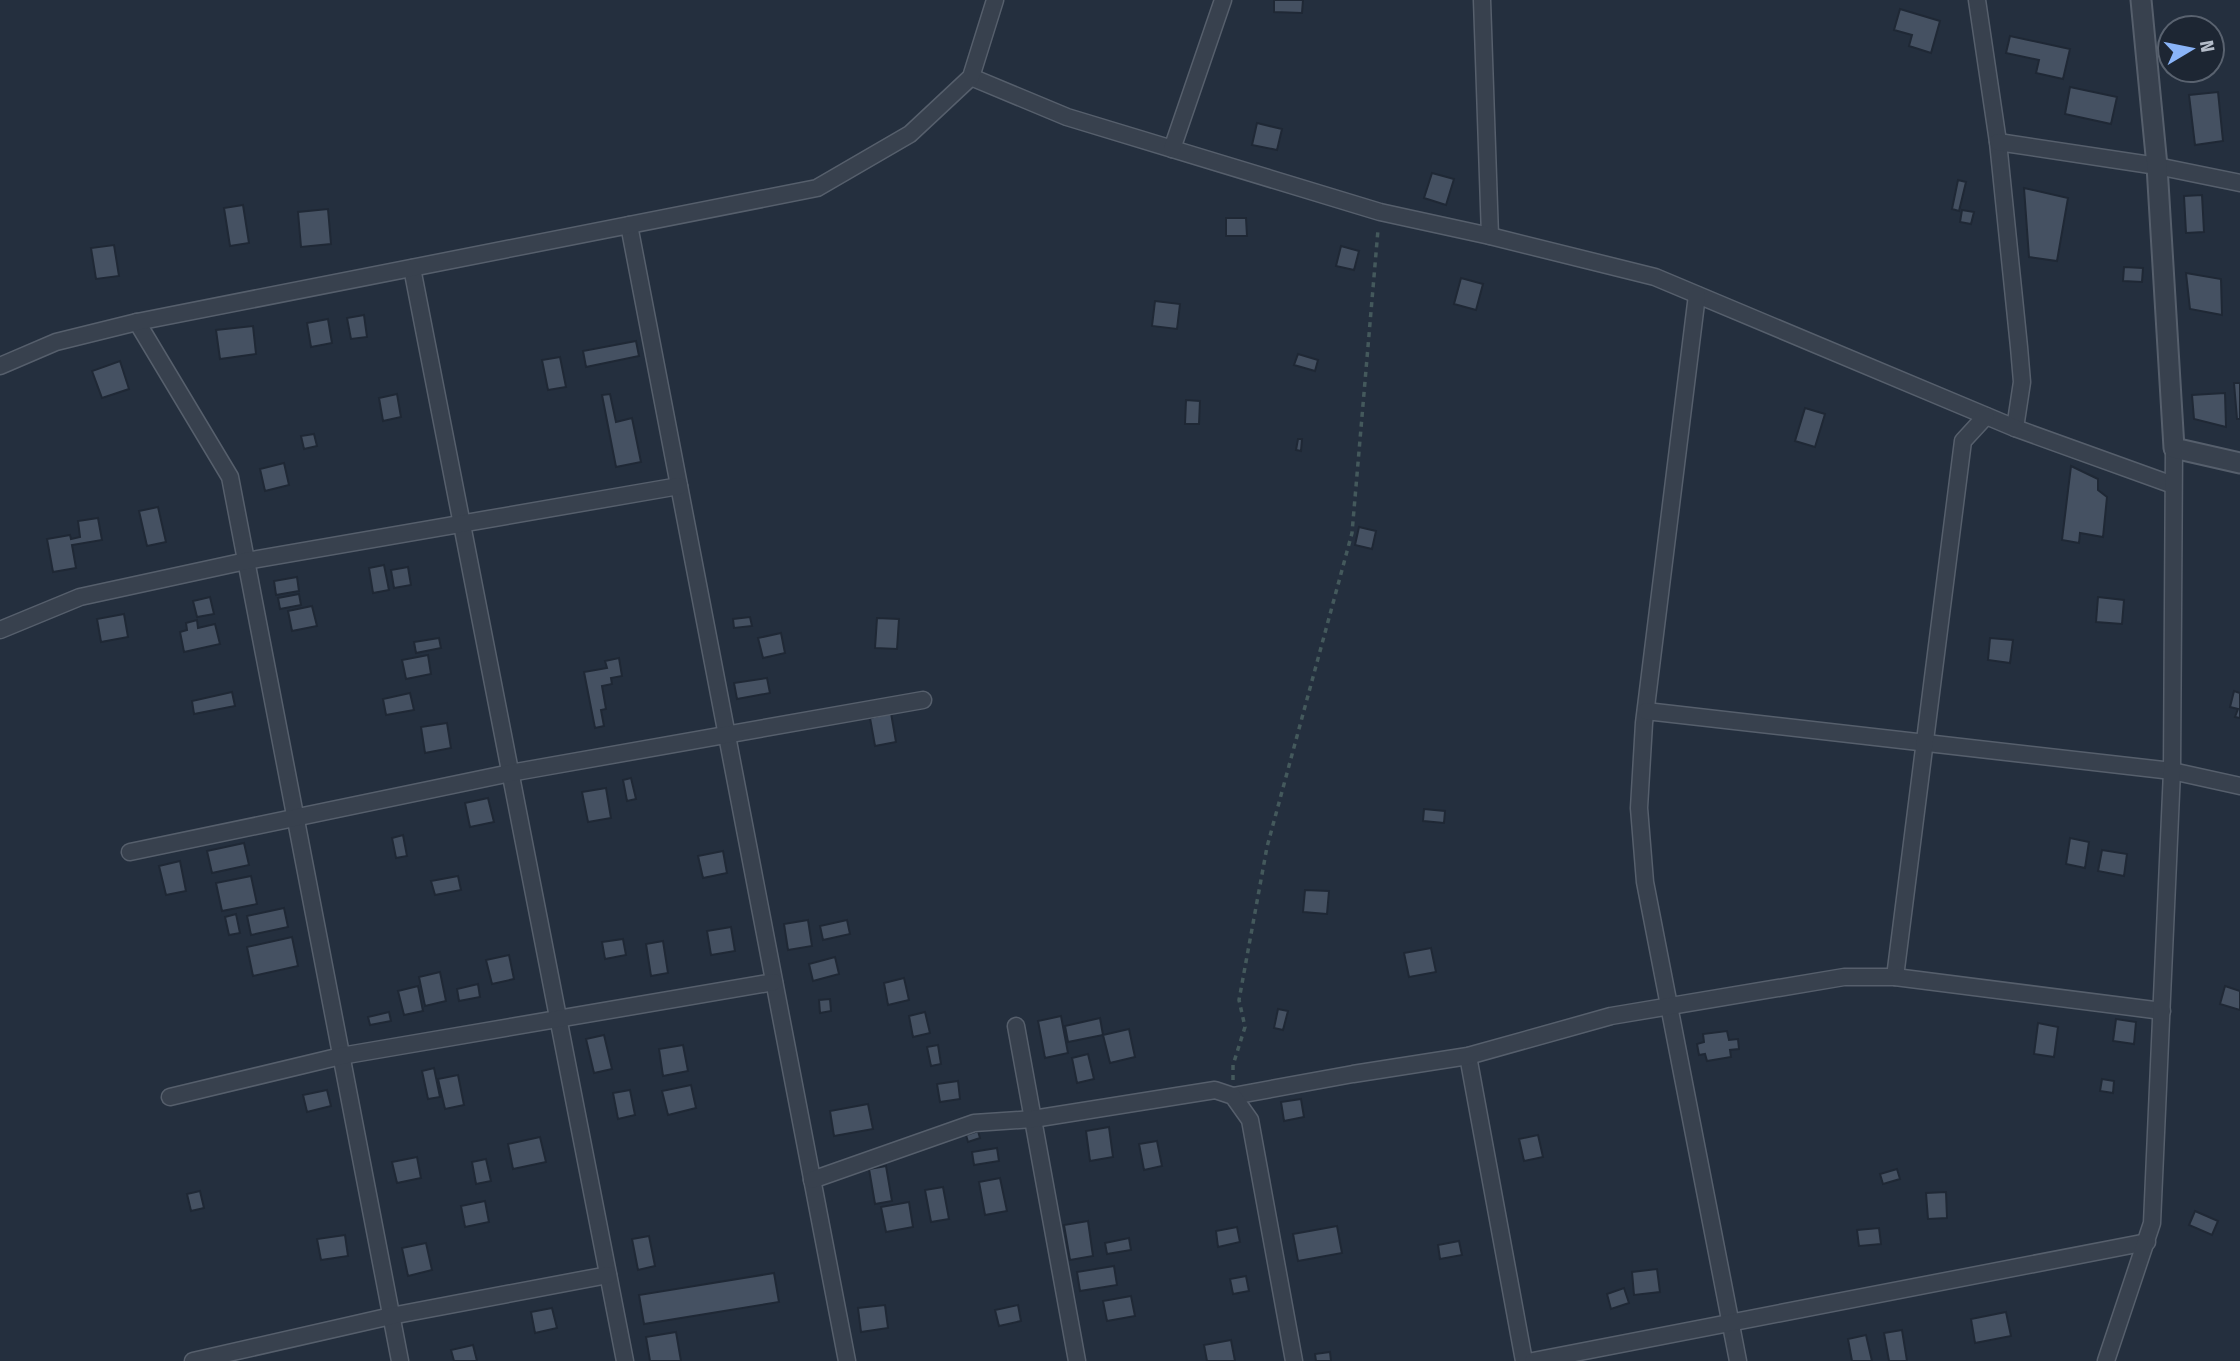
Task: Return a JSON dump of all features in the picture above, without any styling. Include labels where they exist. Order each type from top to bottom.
[{"type":"street","points":[[0,366],[56,342],[137,322],[817,188],[910,134],[971,77],[995,0]]},
{"type":"street","points":[[1172,149],[1223,0]]},
{"type":"street","points":[[1482,0],[1490,236]]},
{"type":"street","points":[[1977,0],[1998,142],[2022,382],[2015,428]]},
{"type":"street","points":[[2106,1361],[2152,1223],[2172,771],[2174,448],[2157,166],[2141,0]]},
{"type":"street","points":[[971,77],[1067,117],[1380,212],[1655,277],[2015,428],[2173,485]]},
{"type":"street","points":[[1998,142],[2157,166],[2240,183]]},
{"type":"street","points":[[629,225],[847,1361]]},
{"type":"street","points":[[412,268],[625,1361]]},
{"type":"street","points":[[1698,295],[1646,711],[1639,808],[1645,882],[1738,1361]]},
{"type":"street","points":[[137,322],[230,477],[293,817],[400,1361]]},
{"type":"street","points":[[1895,977],[1963,440],[1986,416]]},
{"type":"street","points":[[2174,448],[2240,463]]},
{"type":"street","points":[[0,630],[80,597],[246,561],[679,486]]},
{"type":"street","points":[[130,852],[510,773],[923,700]]},
{"type":"street","points":[[1646,711],[2172,771],[2240,786]]},
{"type":"street","points":[[812,1180],[974,1124],[1033,1119],[1215,1090],[1233,1096],[1468,1056],[1611,1016],[1844,977],[1895,977],[2162,1011]]},
{"type":"street","points":[[170,1097],[341,1056],[774,982]]},
{"type":"street","points":[[1016,1026],[1077,1361]]},
{"type":"street","points":[[1468,1056],[1524,1361]]},
{"type":"street","points":[[1233,1096],[1250,1120],[1294,1361]]},
{"type":"street","points":[[1533,1361],[2147,1242]]},
{"type":"street","points":[[193,1361],[391,1316],[608,1275]]},
{"type":"path","points":[[1233,1096],[1233,1065],[1245,1027],[1239,1000],[1267,847],[1352,533],[1380,212]]},
{"type":"building","points":[[1274,0],[1303,0],[1302,13],[1274,12]]},
{"type":"building","points":[[1900,9],[1940,21],[1931,53],[1909,46],[1912,35],[1894,30]]},
{"type":"building","points":[[2010,36],[2070,49],[2063,79],[2036,73],[2039,60],[2006,53]]},
{"type":"building","points":[[2070,87],[2117,97],[2111,124],[2065,114]]},
{"type":"building","points":[[2218,92],[2223,141],[2195,145],[2189,95]]},
{"type":"building","points":[[1257,123],[1282,129],[1277,150],[1252,145]]},
{"type":"building","points":[[1432,173],[1454,179],[1446,205],[1424,198]]},
{"type":"building","points":[[1958,180],[1966,182],[1959,211],[1952,209]]},
{"type":"building","points":[[2024,188],[2068,198],[2057,261],[2029,257]]},
{"type":"building","points":[[2202,195],[2204,232],[2186,233],[2184,196]]},
{"type":"building","points":[[243,205],[249,243],[230,246],[224,208]]},
{"type":"building","points":[[328,209],[331,244],[301,247],[298,212]]},
{"type":"building","points":[[1962,210],[1974,212],[1971,224],[1960,222]]},
{"type":"building","points":[[1226,218],[1246,218],[1247,236],[1226,236]]},
{"type":"building","points":[[114,245],[119,276],[96,279],[91,248]]},
{"type":"building","points":[[1341,246],[1359,251],[1354,270],[1336,266]]},
{"type":"building","points":[[2124,267],[2143,268],[2142,282],[2123,281]]},
{"type":"building","points":[[2186,273],[2221,279],[2222,315],[2190,309]]},
{"type":"building","points":[[1461,278],[1483,284],[1476,310],[1454,304]]},
{"type":"building","points":[[1155,301],[1180,304],[1177,329],[1152,326]]},
{"type":"building","points":[[364,315],[367,337],[351,339],[347,318]]},
{"type":"building","points":[[328,319],[332,343],[311,347],[307,323]]},
{"type":"building","points":[[253,326],[256,354],[220,359],[216,330]]},
{"type":"building","points":[[636,341],[639,356],[586,367],[583,351]]},
{"type":"building","points":[[1298,354],[1318,360],[1315,371],[1294,365]]},
{"type":"building","points":[[560,357],[566,387],[548,390],[542,360]]},
{"type":"building","points":[[120,361],[129,389],[102,398],[92,371]]},
{"type":"building","points":[[2234,383],[2240,383],[2240,419],[2237,419]]},
{"type":"building","points":[[2225,393],[2226,427],[2194,419],[2192,395]]},
{"type":"building","points":[[397,394],[401,417],[383,421],[379,398]]},
{"type":"building","points":[[610,394],[616,422],[632,418],[641,462],[616,467],[602,395]]},
{"type":"building","points":[[1186,400],[1200,401],[1199,424],[1185,424]]},
{"type":"building","points":[[1805,408],[1825,414],[1815,447],[1795,441]]},
{"type":"building","points":[[314,434],[317,446],[304,449],[301,436]]},
{"type":"building","points":[[1298,439],[1302,439],[1301,451],[1296,450]]},
{"type":"building","points":[[284,463],[289,485],[265,491],[260,469]]},
{"type":"building","points":[[2071,466],[2098,479],[2098,490],[2107,497],[2103,537],[2080,533],[2079,543],[2062,540]]},
{"type":"building","points":[[158,507],[166,542],[147,546],[139,511]]},
{"type":"building","points":[[98,518],[102,540],[72,545],[76,568],[53,572],[47,539],[70,535],[71,539],[80,537],[78,521]]},
{"type":"building","points":[[1359,527],[1376,531],[1372,549],[1355,545]]},
{"type":"building","points":[[384,565],[389,590],[373,593],[369,568]]},
{"type":"building","points":[[408,567],[411,585],[394,588],[391,570]]},
{"type":"building","points":[[297,577],[299,591],[276,595],[274,581]]},
{"type":"building","points":[[299,594],[301,605],[280,609],[278,598]]},
{"type":"building","points":[[210,597],[214,614],[197,617],[193,601]]},
{"type":"building","points":[[2098,597],[2124,600],[2122,624],[2096,622]]},
{"type":"building","points":[[312,606],[317,626],[292,631],[288,611]]},
{"type":"building","points":[[124,614],[128,637],[101,642],[97,619]]},
{"type":"building","points":[[750,617],[752,626],[734,628],[733,619]]},
{"type":"building","points":[[877,618],[899,619],[897,649],[875,648]]},
{"type":"building","points":[[197,620],[198,628],[215,624],[220,644],[184,652],[180,632],[187,630],[186,623]]},
{"type":"building","points":[[781,633],[785,653],[763,658],[758,638]]},
{"type":"building","points":[[439,638],[441,648],[416,653],[414,642]]},
{"type":"building","points":[[1990,638],[2013,640],[2010,663],[1988,660]]},
{"type":"building","points":[[428,655],[431,674],[406,679],[402,660]]},
{"type":"building","points":[[619,658],[622,676],[611,678],[612,684],[602,686],[606,709],[601,710],[604,726],[595,728],[584,672],[607,668],[605,661]]},
{"type":"building","points":[[767,678],[770,693],[737,699],[734,683]]},
{"type":"building","points":[[2234,691],[2240,693],[2240,718],[2235,717],[2238,709],[2230,707]]},
{"type":"building","points":[[232,692],[235,706],[194,714],[192,701]]},
{"type":"building","points":[[410,693],[414,710],[386,715],[383,699]]},
{"type":"building","points":[[891,713],[896,742],[875,746],[870,718]]},
{"type":"building","points":[[447,723],[451,748],[425,753],[421,727]]},
{"type":"building","points":[[631,778],[636,799],[627,801],[623,780]]},
{"type":"building","points":[[606,788],[611,818],[588,822],[582,792]]},
{"type":"building","points":[[488,798],[494,822],[470,827],[465,803]]},
{"type":"building","points":[[1424,809],[1445,811],[1444,823],[1423,821]]},
{"type":"building","points":[[403,835],[407,856],[396,858],[392,838]]},
{"type":"building","points":[[2070,838],[2089,842],[2085,868],[2066,864]]},
{"type":"building","points":[[244,843],[249,865],[212,873],[207,851]]},
{"type":"building","points":[[2102,850],[2127,854],[2124,876],[2098,871]]},
{"type":"building","points":[[723,851],[727,873],[703,878],[698,856]]},
{"type":"building","points":[[180,861],[186,891],[166,895],[159,866]]},
{"type":"building","points":[[251,876],[257,904],[222,911],[216,883]]},
{"type":"building","points":[[458,876],[461,890],[435,895],[431,881]]},
{"type":"building","points":[[1305,890],[1329,891],[1327,914],[1303,912]]},
{"type":"building","points":[[284,908],[288,927],[251,935],[247,916]]},
{"type":"building","points":[[236,914],[240,933],[229,935],[225,917]]},
{"type":"building","points":[[808,920],[812,946],[788,950],[784,924]]},
{"type":"building","points":[[847,920],[850,934],[823,940],[820,926]]},
{"type":"building","points":[[731,927],[735,951],[711,955],[707,931]]},
{"type":"building","points":[[292,937],[298,966],[253,976],[247,947]]},
{"type":"building","points":[[623,939],[626,955],[605,959],[602,942]]},
{"type":"building","points":[[663,941],[668,973],[651,976],[646,944]]},
{"type":"building","points":[[1431,948],[1436,972],[1409,977],[1404,953]]},
{"type":"building","points":[[509,955],[514,979],[492,984],[486,960]]},
{"type":"building","points":[[835,957],[839,974],[813,981],[809,964]]},
{"type":"building","points":[[440,972],[446,1001],[425,1006],[419,977]]},
{"type":"building","points":[[904,978],[909,1000],[888,1005],[884,983]]},
{"type":"building","points":[[478,984],[480,997],[459,1001],[457,989]]},
{"type":"building","points":[[418,986],[423,1011],[404,1015],[398,991]]},
{"type":"building","points":[[2225,986],[2240,991],[2240,1010],[2220,1004]]},
{"type":"building","points":[[830,999],[831,1011],[820,1013],[819,1000]]},
{"type":"building","points":[[1278,1009],[1288,1011],[1283,1030],[1274,1028]]},
{"type":"building","points":[[389,1012],[391,1021],[370,1025],[368,1017]]},
{"type":"building","points":[[925,1012],[930,1033],[913,1037],[909,1016]]},
{"type":"building","points":[[1061,1016],[1068,1053],[1045,1058],[1038,1021]]},
{"type":"building","points":[[1100,1018],[1103,1035],[1068,1042],[1065,1026]]},
{"type":"building","points":[[2116,1019],[2136,1022],[2134,1044],[2113,1041]]},
{"type":"building","points":[[2038,1023],[2058,1027],[2054,1057],[2034,1054]]},
{"type":"building","points":[[1129,1029],[1135,1057],[1110,1063],[1103,1035]]},
{"type":"building","points":[[1727,1031],[1729,1040],[1738,1039],[1739,1049],[1730,1050],[1731,1057],[1707,1061],[1705,1054],[1699,1055],[1697,1044],[1704,1042],[1703,1034]]},
{"type":"building","points":[[604,1035],[612,1069],[594,1073],[586,1039]]},
{"type":"building","points":[[683,1045],[688,1071],[663,1076],[659,1049]]},
{"type":"building","points":[[938,1045],[941,1064],[931,1066],[927,1047]]},
{"type":"building","points":[[1088,1054],[1094,1079],[1077,1083],[1072,1058]]},
{"type":"building","points":[[434,1068],[440,1097],[428,1099],[422,1071]]},
{"type":"building","points":[[458,1075],[464,1105],[445,1109],[438,1079]]},
{"type":"building","points":[[2102,1079],[2114,1081],[2113,1093],[2100,1091]]},
{"type":"building","points":[[958,1081],[960,1099],[940,1102],[937,1084]]},
{"type":"building","points":[[691,1085],[696,1108],[668,1115],[662,1091]]},
{"type":"building","points":[[327,1090],[331,1106],[307,1112],[303,1095]]},
{"type":"building","points":[[630,1090],[635,1115],[618,1119],[613,1093]]},
{"type":"building","points":[[1301,1099],[1304,1117],[1284,1121],[1281,1102]]},
{"type":"building","points":[[868,1104],[873,1129],[834,1136],[830,1111]]},
{"type":"building","points":[[1109,1127],[1113,1157],[1090,1161],[1086,1131]]},
{"type":"building","points":[[978,1131],[980,1138],[968,1142],[966,1135]]},
{"type":"building","points":[[1538,1135],[1543,1157],[1524,1161],[1519,1139]]},
{"type":"building","points":[[540,1137],[546,1162],[513,1169],[508,1144]]},
{"type":"building","points":[[1157,1141],[1162,1166],[1144,1170],[1139,1144]]},
{"type":"building","points":[[997,1148],[999,1161],[974,1165],[972,1152]]},
{"type":"building","points":[[417,1157],[421,1178],[397,1183],[392,1162]]},
{"type":"building","points":[[486,1159],[491,1181],[476,1184],[472,1162]]},
{"type":"building","points":[[886,1166],[892,1201],[875,1204],[869,1169]]},
{"type":"building","points":[[1897,1169],[1900,1179],[1883,1184],[1880,1174]]},
{"type":"building","points":[[1000,1178],[1007,1211],[985,1215],[979,1182]]},
{"type":"building","points":[[943,1187],[949,1219],[931,1222],[925,1190]]},
{"type":"building","points":[[200,1191],[204,1208],[191,1211],[187,1194]]},
{"type":"building","points":[[1946,1192],[1947,1218],[1928,1219],[1926,1193]]},
{"type":"building","points":[[485,1201],[489,1222],[465,1227],[461,1206]]},
{"type":"building","points":[[909,1202],[913,1227],[886,1232],[881,1207]]},
{"type":"building","points":[[2195,1211],[2218,1221],[2212,1235],[2189,1225]]},
{"type":"building","points":[[1088,1221],[1093,1256],[1070,1260],[1064,1225]]},
{"type":"building","points":[[1337,1226],[1342,1253],[1298,1261],[1293,1234]]},
{"type":"building","points":[[1237,1227],[1240,1242],[1218,1247],[1216,1231]]},
{"type":"building","points":[[1879,1228],[1881,1244],[1859,1246],[1857,1230]]},
{"type":"building","points":[[345,1235],[348,1256],[321,1260],[317,1239]]},
{"type":"building","points":[[649,1236],[655,1266],[638,1270],[632,1239]]},
{"type":"building","points":[[1129,1238],[1131,1250],[1107,1254],[1105,1243]]},
{"type":"building","points":[[1459,1241],[1462,1255],[1440,1259],[1438,1245]]},
{"type":"building","points":[[426,1243],[432,1270],[408,1276],[402,1248]]},
{"type":"building","points":[[1114,1266],[1117,1285],[1080,1291],[1077,1272]]},
{"type":"building","points":[[1657,1269],[1660,1292],[1634,1295],[1632,1272]]},
{"type":"building","points":[[774,1273],[779,1302],[644,1324],[639,1295]]},
{"type":"building","points":[[1246,1276],[1249,1291],[1233,1294],[1230,1279]]},
{"type":"building","points":[[1624,1288],[1629,1303],[1611,1309],[1607,1294]]},
{"type":"building","points":[[1131,1296],[1135,1316],[1107,1321],[1103,1301]]},
{"type":"building","points":[[885,1305],[888,1328],[861,1332],[858,1308]]},
{"type":"building","points":[[1018,1305],[1021,1321],[999,1326],[995,1310]]},
{"type":"building","points":[[552,1308],[557,1328],[535,1333],[531,1312]]},
{"type":"building","points":[[2006,1312],[2011,1336],[1975,1343],[1971,1319]]},
{"type":"building","points":[[1902,1330],[1907,1361],[1889,1361],[1884,1333]]},
{"type":"building","points":[[676,1332],[681,1361],[650,1361],[646,1337]]},
{"type":"building","points":[[1866,1335],[1872,1361],[1852,1361],[1848,1339]]},
{"type":"building","points":[[1231,1340],[1235,1361],[1207,1361],[1204,1345]]},
{"type":"building","points":[[473,1345],[477,1361],[454,1361],[451,1350]]},
{"type":"building","points":[[1330,1352],[1331,1361],[1316,1361],[1315,1354]]}]
